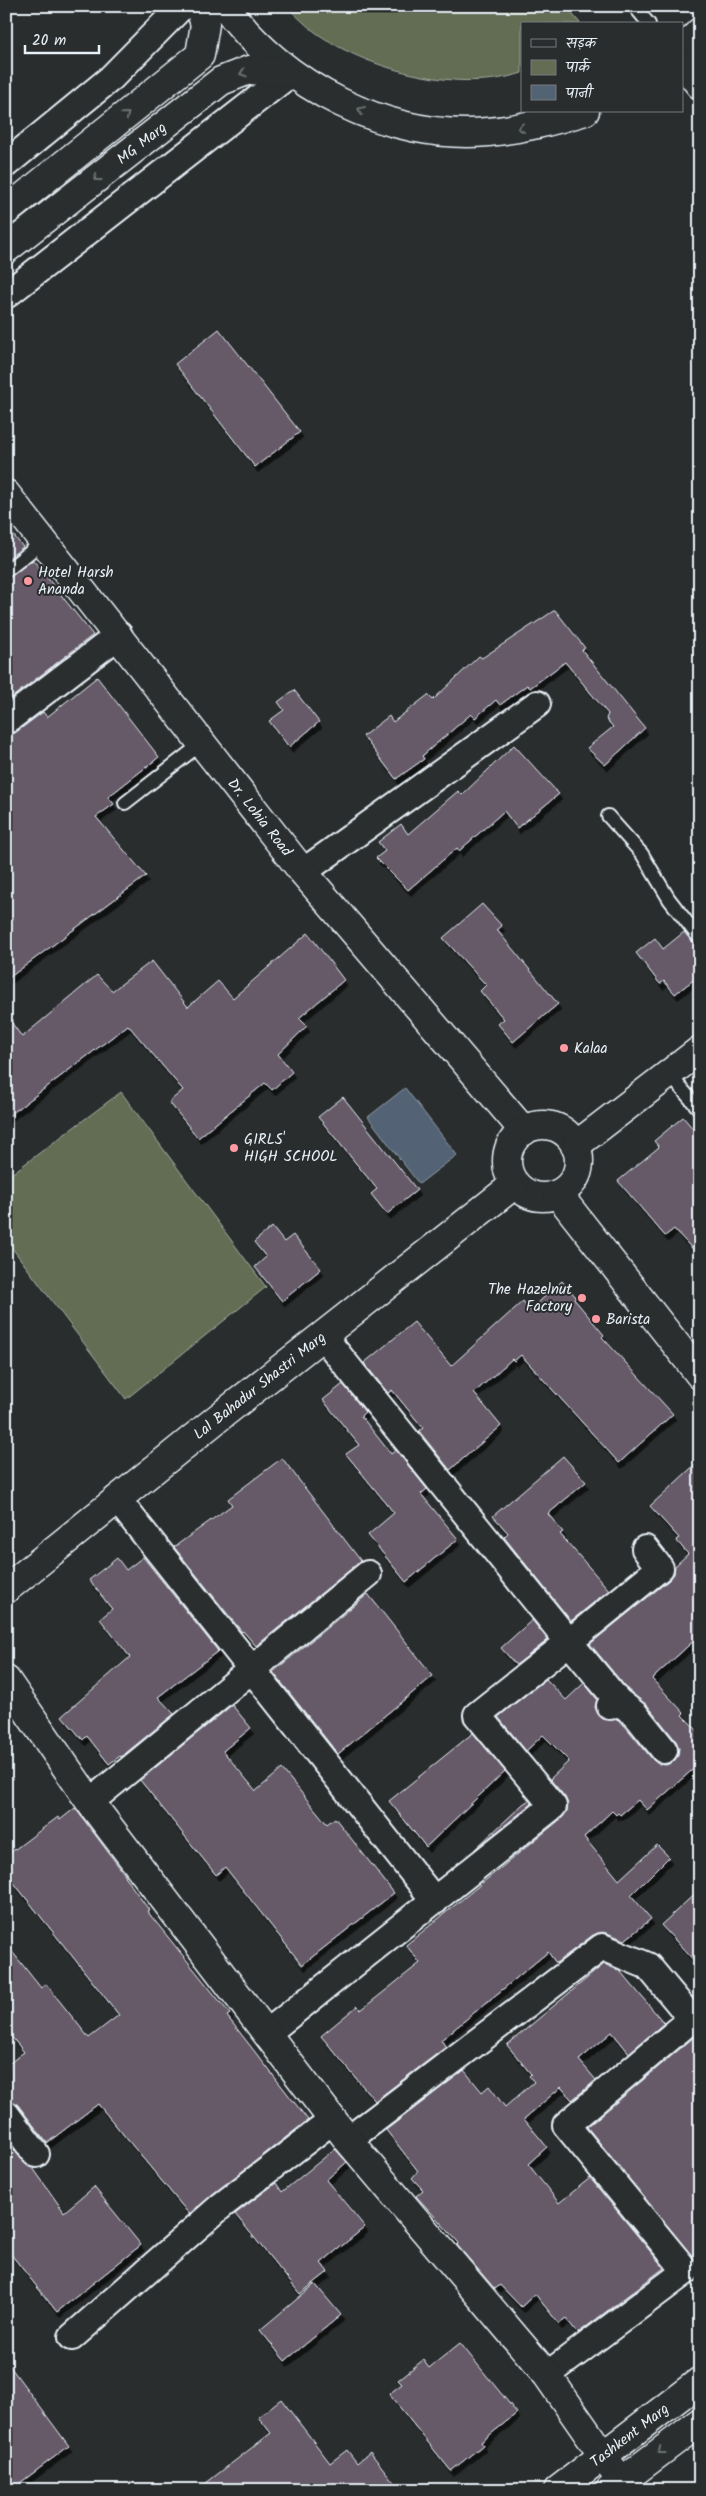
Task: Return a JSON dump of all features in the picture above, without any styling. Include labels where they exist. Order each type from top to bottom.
[{"type":"street","points":[[6,164],[111,78],[182,6]]},
{"type":"street","points":[[6,211],[200,55],[206,24],[199,6]]},
{"type":"street","points":[[225,6],[262,48],[291,73],[335,100],[375,116],[434,130],[486,132],[538,126],[582,112]]},
{"type":"street","points":[[684,48],[700,32]]},
{"type":"street","points":[[684,65],[700,85]]},
{"type":"street","name":"MG Marg","points":[[6,249],[221,81],[249,70],[291,73]]},
{"type":"street","points":[[6,295],[291,73]]},
{"type":"street","name":"Dr. Lohia Road","points":[[6,494],[119,635],[303,872],[524,1131]]},
{"type":"street","points":[[6,721],[119,635]]},
{"type":"street","points":[[303,872],[537,704]]},
{"type":"street","points":[[575,1146],[700,1050]]},
{"type":"street","points":[[536,1126],[548,1126],[560,1130],[569,1136],[575,1146],[578,1157],[576,1173],[567,1187],[558,1194],[536,1197],[524,1192],[515,1184],[509,1174],[507,1162],[509,1150],[515,1139],[524,1131],[536,1126]]},
{"type":"street","name":"Lal Bahadur Shastri Marg","points":[[6,1589],[515,1184]]},
{"type":"street","points":[[558,1194],[696,1363]]},
{"type":"street","points":[[323,1336],[568,1642],[614,1704],[636,1715],[664,1750]]},
{"type":"street","points":[[117,1499],[435,1901]]},
{"type":"street","points":[[267,2033],[553,1806],[477,1715],[660,1568],[645,1549]]},
{"type":"street","points":[[90,1802],[251,1668],[368,1574]]},
{"type":"street","points":[[6,1680],[90,1802],[341,2130],[547,2375],[604,2454],[619,2487]]},
{"type":"street","points":[[72,2337],[221,2206],[341,2130],[602,1947],[648,1966],[692,2019],[566,2125],[686,2271],[547,2375]]},
{"type":"street","points":[[6,2114],[36,2154]]},
{"type":"street","name":"Tashkent Marg","points":[[558,2490],[700,2381]]},
{"type":"street","name":"Tashkent Marg","points":[[619,2487],[700,2422]]},
{"type":"lane","points":[[634,6],[647,22]]},
{"type":"lane","points":[[6,571],[44,541]]},
{"type":"lane","points":[[125,803],[202,743]]},
{"type":"lane","points":[[608,816],[642,854],[669,899],[700,939]]},
{"type":"lane","points":[[669,1074],[700,1110]]},
{"type":"green space","points":[[286,6],[565,6],[579,22],[521,22],[521,73],[498,79],[472,81],[418,75],[391,68],[342,48],[307,26]]},
{"type":"green space","points":[[121,1092],[266,1287],[126,1399],[6,1240],[6,1178]]},
{"type":"green space","points":[[700,2454],[700,2490],[697,2490],[694,2472]]},
{"type":"water","points":[[405,1088],[457,1155],[419,1184],[368,1117]]},
{"type":"building","points":[[219,329],[300,432],[255,467],[175,364]]},
{"type":"building","points":[[6,526],[23,547],[6,560]]},
{"type":"building","name":"Hotel Harsh Ananda","points":[[33,560],[93,635],[6,702],[6,579]]},
{"type":"building","points":[[555,610],[585,648],[582,650],[645,728],[605,765],[587,748],[613,727],[606,719],[608,714],[565,662],[530,688],[527,685],[500,705],[496,700],[475,718],[471,714],[422,756],[424,759],[396,779],[363,736],[389,716],[393,722],[428,695],[433,700],[479,656],[482,658]]},
{"type":"building","points":[[97,677],[159,757],[108,797],[114,804],[96,817],[146,876],[6,980],[6,736],[15,733],[43,712],[47,717]]},
{"type":"building","points":[[294,690],[319,722],[289,747],[269,721],[284,710],[278,702]]},
{"type":"building","points":[[514,745],[559,794],[517,828],[504,811],[459,851],[457,848],[408,890],[376,858],[385,851],[378,842],[401,824],[408,834],[458,791],[462,795]]},
{"type":"building","points":[[482,904],[502,926],[497,930],[558,1004],[513,1042],[498,1024],[504,1019],[480,991],[486,985],[443,938]]},
{"type":"building","points":[[684,932],[694,944],[700,947],[700,975],[675,994],[664,981],[660,984],[636,953],[655,938],[663,949]]},
{"type":"building","points":[[308,933],[344,980],[299,1018],[307,1026],[278,1054],[292,1072],[272,1090],[265,1083],[198,1138],[169,1102],[183,1090],[128,1025],[6,1118],[6,1015],[22,1037],[97,975],[112,991],[152,961],[188,1007],[218,981],[233,998]]},
{"type":"building","points":[[343,1097],[417,1190],[387,1214],[371,1194],[377,1189],[318,1117]]},
{"type":"building","points":[[683,1117],[700,1137],[700,1257],[674,1229],[665,1236],[618,1181],[659,1147],[654,1141]]},
{"type":"building","points":[[272,1227],[284,1242],[293,1235],[321,1269],[282,1301],[255,1267],[266,1257],[254,1242]]},
{"type":"building","points":[[562,1281],[576,1297],[574,1299],[604,1335],[602,1337],[673,1414],[619,1463],[521,1355],[514,1361],[512,1359],[474,1393],[501,1426],[450,1470],[419,1431],[423,1428],[392,1390],[388,1393],[364,1363],[414,1322],[451,1366],[523,1301],[530,1310]]},
{"type":"building","points":[[343,1384],[365,1412],[361,1416],[391,1454],[396,1450],[427,1489],[421,1494],[458,1539],[406,1582],[368,1535],[394,1513],[346,1454],[359,1445],[323,1400]]},
{"type":"building","points":[[563,1456],[586,1482],[548,1514],[563,1532],[560,1534],[609,1590],[571,1621],[504,1537],[508,1533],[493,1516]]},
{"type":"building","points":[[282,1458],[361,1561],[256,1646],[242,1632],[174,1547],[232,1505],[228,1499]]},
{"type":"building","points":[[700,1460],[700,1635],[652,1679],[700,1733],[700,1763],[647,1810],[638,1800],[620,1815],[618,1813],[616,1815],[612,1811],[584,1837],[619,1880],[657,1845],[669,1857],[631,1895],[651,1919],[625,1940],[607,1933],[593,1935],[556,1963],[548,1952],[441,2040],[446,2047],[375,2101],[321,2036],[357,2006],[361,2010],[420,1963],[406,1945],[562,1818],[567,1811],[568,1804],[565,1797],[550,1779],[569,1761],[543,1735],[526,1751],[498,1717],[546,1679],[566,1700],[584,1683],[597,1699],[595,1707],[598,1714],[603,1719],[617,1719],[658,1764],[666,1765],[673,1762],[678,1756],[679,1748],[676,1741],[648,1706],[628,1690],[590,1644],[669,1580],[674,1574],[675,1566],[688,1554],[676,1540],[679,1538],[650,1506]]},
{"type":"building","points":[[143,1557],[218,1651],[158,1697],[174,1714],[121,1757],[109,1764],[87,1736],[83,1740],[62,1716],[130,1657],[100,1619],[112,1609],[89,1580],[117,1558],[126,1570]]},
{"type":"building","points":[[368,1594],[433,1676],[338,1754],[273,1672]]},
{"type":"building","points":[[532,1620],[548,1640],[516,1665],[501,1648]]},
{"type":"building","points":[[232,1705],[251,1728],[223,1751],[256,1791],[282,1769],[327,1824],[335,1818],[394,1893],[302,1965],[225,1867],[216,1875],[140,1780]]},
{"type":"building","points":[[473,1733],[505,1771],[426,1847],[389,1801]]},
{"type":"building","points":[[529,1800],[532,1804],[474,1850],[523,1804]]},
{"type":"building","points":[[75,1808],[126,1876],[149,1910],[147,1911],[230,2014],[227,2016],[308,2120],[189,2214],[98,2104],[47,2143],[18,2105],[6,2099],[6,2066],[24,2052],[6,2030],[6,1944],[41,1988],[46,1984],[89,2038],[119,2015],[6,1873],[6,1856],[58,1817],[60,1820]]},
{"type":"building","points":[[700,1889],[700,1967],[661,1925]]},
{"type":"building","points":[[604,1964],[620,1971],[664,2023],[629,2053],[612,2032],[579,2060],[596,2080],[572,2100],[561,2087],[524,2119],[547,2147],[528,2164],[559,2203],[590,2178],[664,2268],[578,2333],[566,2319],[559,2324],[535,2294],[521,2307],[500,2285],[495,2289],[457,2245],[459,2243],[416,2196],[423,2190],[412,2178],[418,2171],[386,2130],[464,2070],[482,2092],[489,2086],[505,2107],[534,2082],[529,2076],[531,2074],[507,2045]]},
{"type":"building","points":[[700,2032],[700,2266],[587,2127]]},
{"type":"building","points":[[6,2139],[24,2163],[33,2168],[64,2212],[94,2187],[141,2245],[57,2312],[6,2248]]},
{"type":"building","points":[[335,2149],[347,2162],[326,2180],[365,2227],[321,2263],[328,2272],[300,2294],[235,2214],[276,2183],[282,2192]]},
{"type":"building","points":[[315,2284],[341,2315],[285,2361],[260,2330]]},
{"type":"building","points":[[460,2343],[517,2413],[481,2442],[483,2445],[451,2471],[389,2394],[402,2384],[398,2380],[423,2360],[429,2368]]},
{"type":"building","points":[[6,2361],[69,2446],[16,2486],[6,2473]]},
{"type":"building","points":[[281,2399],[330,2463],[347,2450],[357,2463],[370,2452],[400,2490],[197,2490],[271,2433],[258,2417]]},
{"type":"place","name":"Hotel Harsh Ananda","points":[[28,581]]},
{"type":"place","name":"Kalaa","points":[[564,1048]]},
{"type":"place","name":"GIRLS' HIGH SCHOOL","points":[[234,1148]]},
{"type":"place","name":"The Hazelnut Factory","points":[[582,1298]]},
{"type":"place","name":"Barista","points":[[596,1319]]}]
